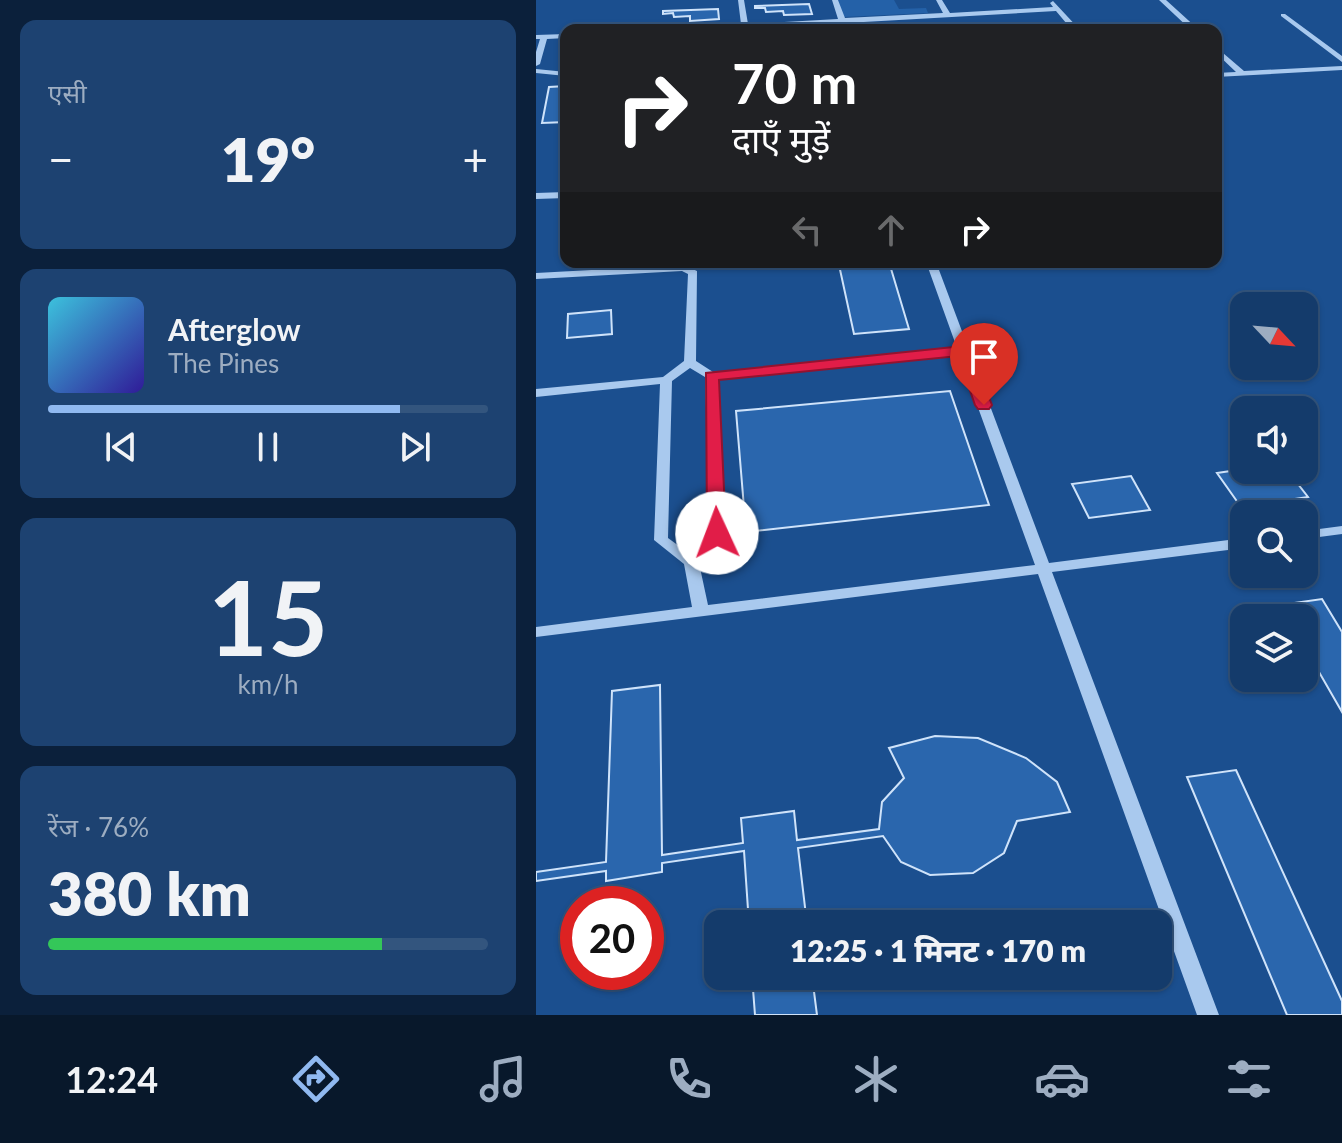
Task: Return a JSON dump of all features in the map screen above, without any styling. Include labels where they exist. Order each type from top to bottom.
[{"type":"lane","points":[[741,0],[745,24]]},
{"type":"lane","points":[[835,0],[843,24]]},
{"type":"lane","points":[[939,0],[948,15]]},
{"type":"lane","points":[[1051,0],[1071,24]]},
{"type":"lane","points":[[1162,0],[1188,24]]},
{"type":"lane","points":[[811,24],[1058,9]]},
{"type":"lane","points":[[1283,15],[1342,60]]},
{"type":"lane","points":[[536,64],[540,37],[560,36]]},
{"type":"lane","points":[[1222,55],[1242,73]]},
{"type":"lane","points":[[1222,75],[1342,68]]},
{"type":"lane","points":[[536,71],[560,73]]},
{"type":"lane","points":[[536,196],[560,195]]},
{"type":"lane","points":[[536,276],[656,268]]},
{"type":"lane","points":[[675,268],[693,273],[690,362]]},
{"type":"lane","points":[[933,268],[1208,1015]]},
{"type":"lane","points":[[690,362],[711,376],[963,351]]},
{"type":"lane","points":[[536,393],[666,380],[690,362]]},
{"type":"lane","points":[[691,562],[717,533],[711,376]]},
{"type":"lane","points":[[666,380],[661,540],[691,562],[701,611]]},
{"type":"lane","points":[[1318,533],[1342,530]]},
{"type":"lane","points":[[536,632],[1230,545]]},
{"type":"shaded area","points":[[838,0],[894,0],[899,9],[926,8],[928,13],[843,17]]},
{"type":"building","points":[[809,4],[812,14],[784,15],[783,11],[766,12],[765,8],[755,8],[755,6]]},
{"type":"building","points":[[718,9],[719,19],[690,21],[690,16],[663,14],[663,11]]},
{"type":"building","points":[[560,86],[560,122],[542,123],[549,87]]},
{"type":"building","points":[[840,268],[891,268],[909,329],[854,334]]},
{"type":"building","points":[[611,310],[612,334],[567,338],[568,314]]},
{"type":"building","points":[[950,391],[989,505],[746,532],[736,411]]},
{"type":"building","points":[[1230,471],[1230,484],[1298,484],[1308,497],[1236,500],[1217,473]]},
{"type":"building","points":[[1131,476],[1150,510],[1089,518],[1072,484]]},
{"type":"building","points":[[1322,599],[1342,632],[1342,712],[1318,670],[1318,604],[1287,604]]},
{"type":"building","points":[[660,685],[662,855],[743,843],[741,818],[794,811],[797,840],[879,829],[882,802],[904,778],[889,748],[935,736],[978,738],[1026,758],[1057,782],[1070,812],[1017,821],[1004,853],[973,873],[930,875],[901,862],[883,836],[798,848],[805,910],[748,910],[744,851],[662,863],[662,872],[606,881],[606,871],[536,881],[536,872],[606,862],[612,691]]},
{"type":"building","points":[[1236,770],[1342,1001],[1342,1015],[1287,1015],[1187,777]]},
{"type":"building","points":[[753,990],[814,990],[817,1015],[755,1015]]},
{"type":"route","points":[[717,533],[711,376],[963,351],[984,405]]}]
